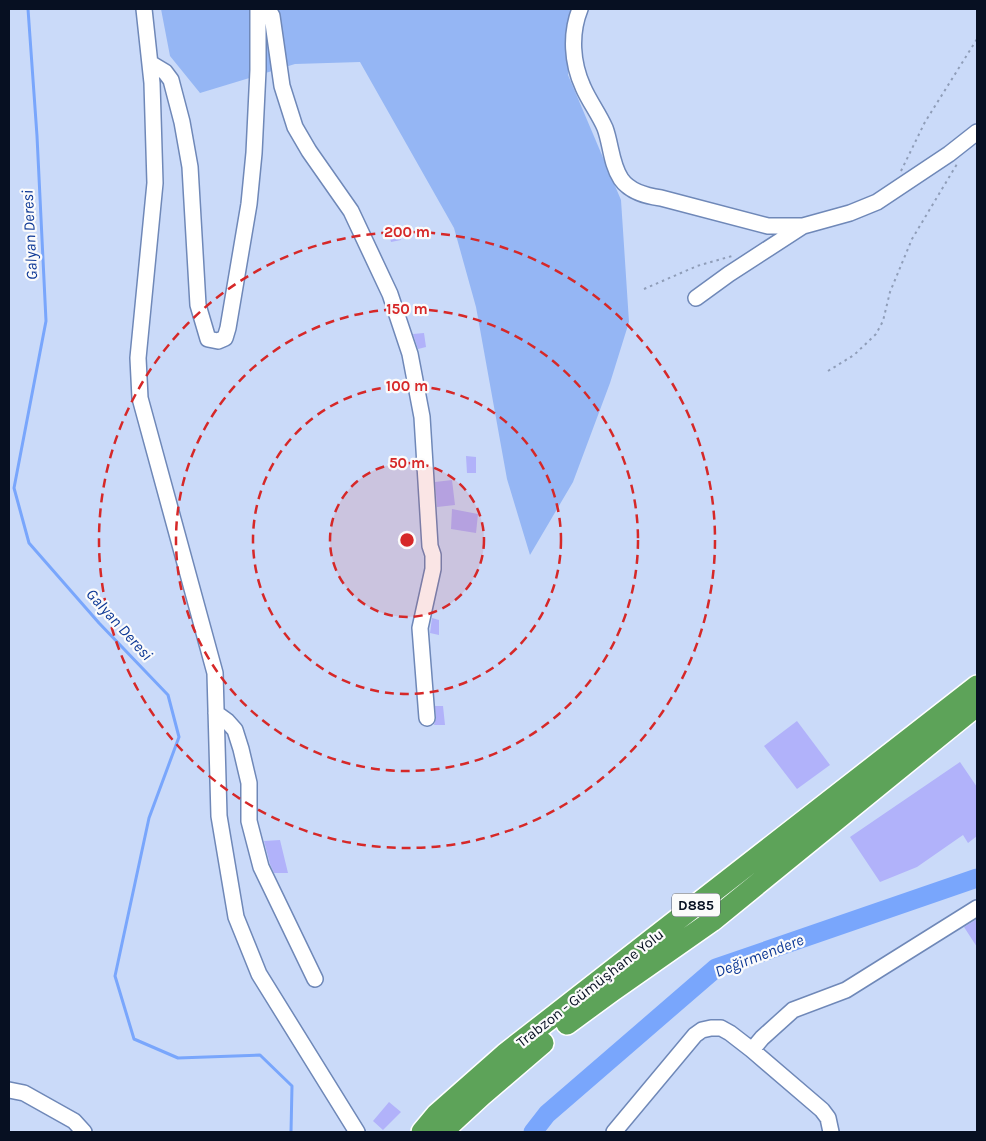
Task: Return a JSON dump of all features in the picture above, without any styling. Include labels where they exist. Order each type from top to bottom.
[{"type":"highway","name":"Trabzon - Gümüşhane Yolu","points":[[422,1132],[437,1114],[505,1054],[977,686]]},
{"type":"highway","name":"Trabzon - Gümüşhane Yolu","points":[[442,1132],[539,1046],[612,991],[712,921],[977,705]]},
{"type":"street","points":[[144,9],[152,84],[155,183],[138,358],[140,398],[215,673],[220,816],[236,917],[259,974],[357,1132]]},
{"type":"street","points":[[150,63],[166,72],[176,95],[190,167],[198,305],[208,339],[218,341],[225,338],[228,328],[249,204],[254,153],[258,70],[258,9]]},
{"type":"street","points":[[268,9],[272,16],[282,86],[295,127],[309,151],[351,211],[390,294],[416,378],[424,433],[430,546],[434,560],[420,628],[427,718]]},
{"type":"street","points":[[580,9],[574,32],[575,60],[583,87],[604,125],[615,166],[621,179],[632,190],[645,196],[661,198],[768,226],[803,226],[850,213],[876,202],[944,158],[977,132]]},
{"type":"street","points":[[696,298],[803,226]]},
{"type":"street","points":[[216,713],[228,721],[235,730],[249,783],[249,821],[261,867],[315,979]]},
{"type":"street","points":[[752,1050],[762,1038],[793,1010],[846,990],[977,908]]},
{"type":"street","points":[[614,1132],[695,1035],[702,1030],[721,1028],[752,1050],[822,1110],[828,1118],[831,1132]]},
{"type":"street","points":[[9,1090],[33,1097],[74,1121],[84,1132]]},
{"type":"path","points":[[889,194],[925,122],[977,39]]},
{"type":"path","points":[[828,371],[854,354],[876,334],[883,321],[890,292],[912,239],[958,161]]},
{"type":"path","points":[[644,289],[697,266],[738,254]]},
{"type":"shaded area","points":[[161,9],[573,9],[568,75],[621,200],[629,322],[610,383],[573,482],[530,555],[507,479],[476,307],[454,228],[360,62],[295,64],[200,93],[170,56]]},
{"type":"building","points":[[395,225],[401,240],[391,242],[387,227]]},
{"type":"building","points":[[424,333],[426,347],[418,349],[413,334]]},
{"type":"building","points":[[466,456],[476,457],[476,473],[467,473]]},
{"type":"building","points":[[452,480],[455,505],[437,507],[435,482]]},
{"type":"building","points":[[452,509],[478,514],[476,533],[451,529]]},
{"type":"building","points":[[432,618],[439,620],[439,635],[430,633]]},
{"type":"building","points":[[435,706],[443,706],[445,725],[434,725],[436,718]]},
{"type":"building","points":[[797,721],[830,765],[797,789],[764,746]]},
{"type":"building","points":[[960,762],[977,787],[977,836],[968,843],[963,835],[917,867],[880,882],[850,837]]},
{"type":"building","points":[[280,840],[288,873],[274,873],[264,841]]},
{"type":"building","points":[[977,919],[977,947],[964,927]]},
{"type":"building","points":[[389,1102],[401,1112],[383,1130],[373,1121]]},
{"type":"waterway","name":"Galyan Deresi","points":[[28,9],[37,136],[46,321],[14,488],[29,543],[99,623],[168,695],[179,737],[149,818],[115,976],[134,1039],[178,1058],[260,1055],[292,1086],[291,1132]]},
{"type":"waterway","name":"Değirmendere","points":[[533,1132],[547,1114],[716,968],[977,878]]}]
